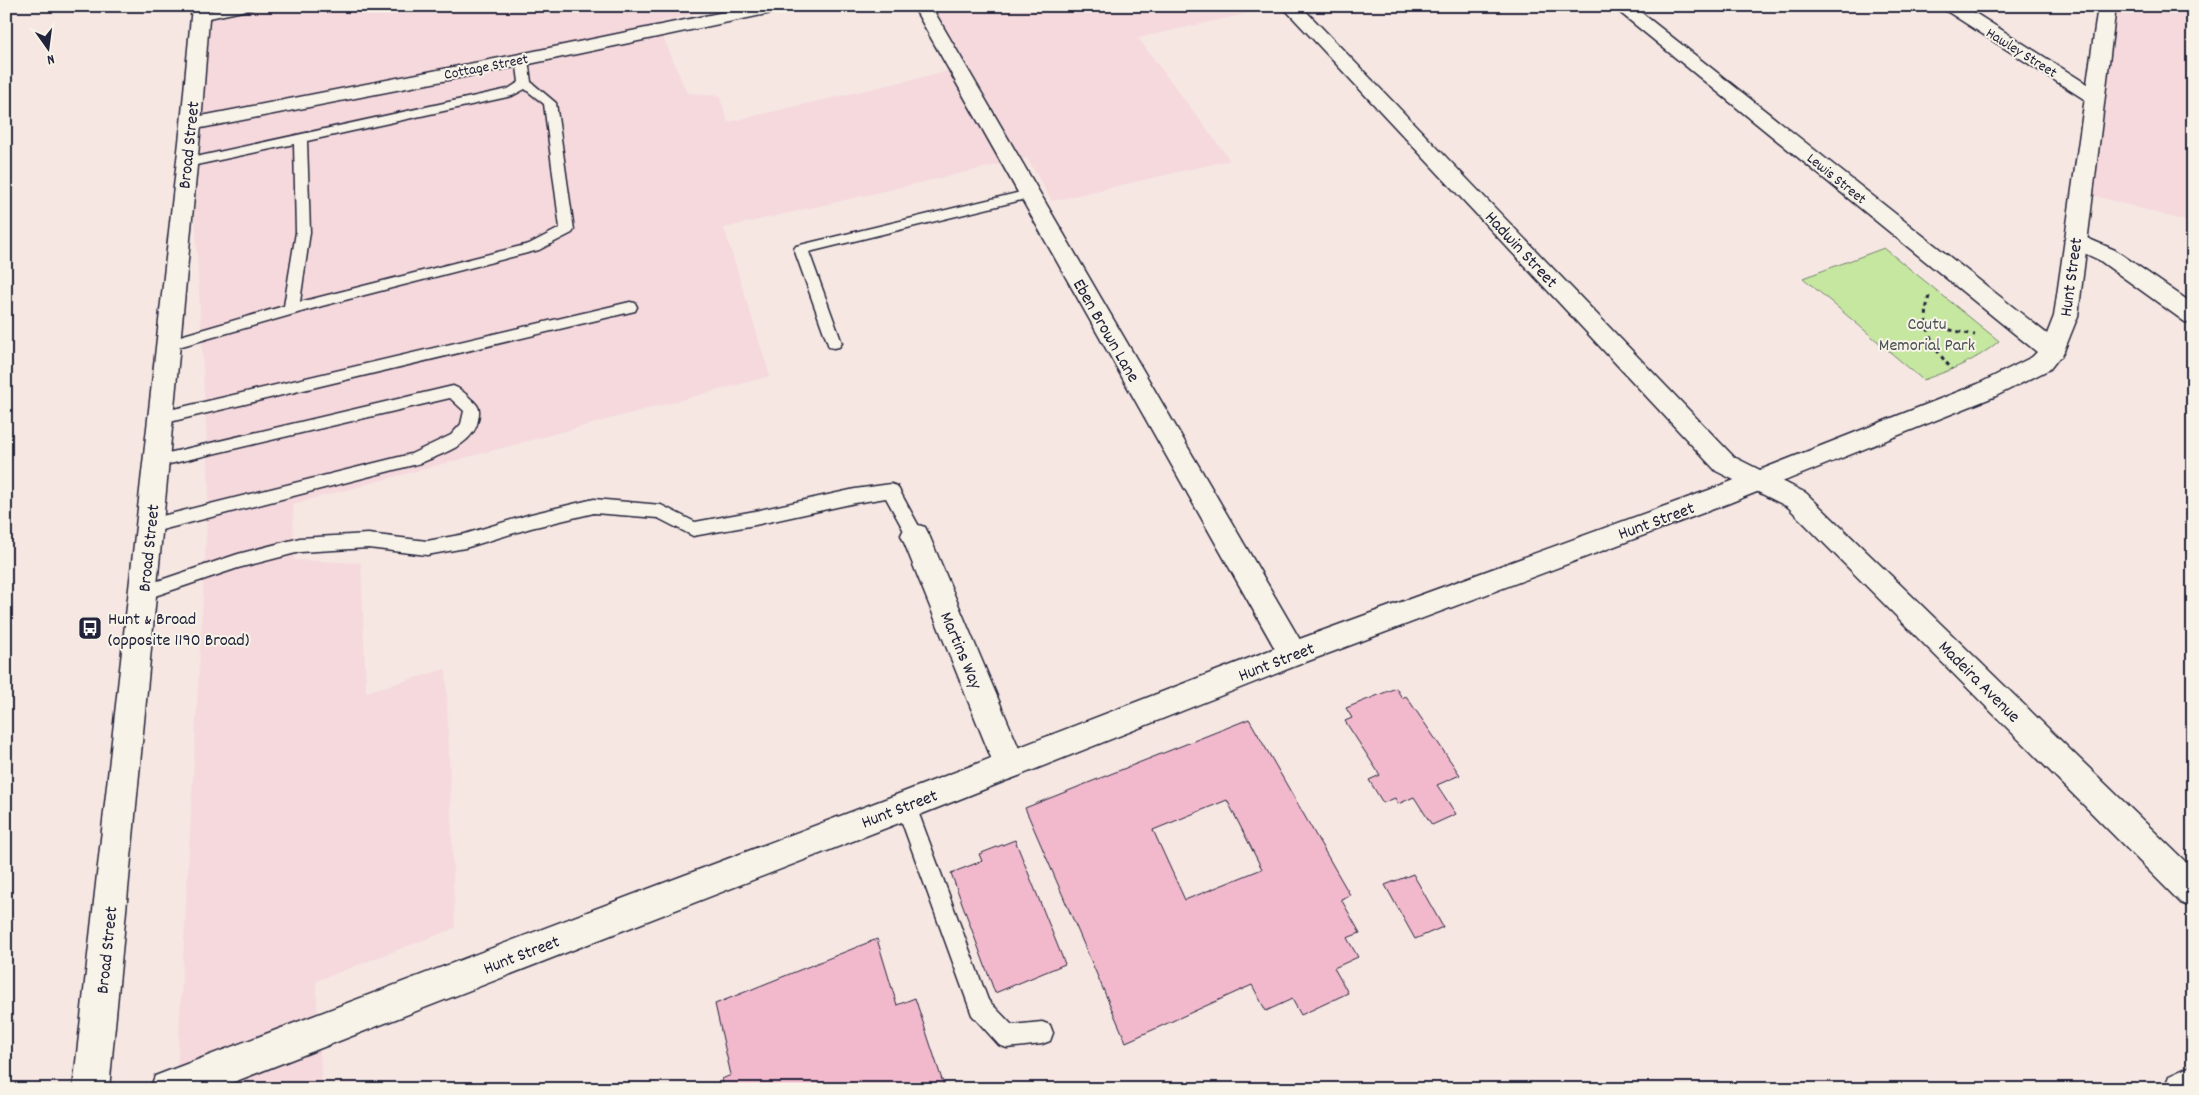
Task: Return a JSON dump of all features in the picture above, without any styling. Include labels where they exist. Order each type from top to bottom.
[{"type":"street","name":"Cottage Street","points":[[191,124],[781,6]]},
{"type":"street","name":"Eben Brown Lane","points":[[922,6],[1292,654]]},
{"type":"street","name":"Hadwin Street","points":[[1291,6],[1725,464],[1760,481]]},
{"type":"street","name":"Lewis Street","points":[[1622,6],[2052,351]]},
{"type":"street","name":"Hawley Street","points":[[1951,6],[2094,97]]},
{"type":"street","name":"Hunt Street","points":[[168,1089],[906,806],[1292,654],[1760,481],[1987,390],[2041,363],[2052,351],[2066,316],[2107,6]]},
{"type":"street","name":"Broad Street","points":[[91,1089],[157,462],[191,124],[200,11]]},
{"type":"street","points":[[2075,240],[2107,255],[2193,316]]},
{"type":"street","name":"Madeira Avenue","points":[[1760,481],[1797,500],[2193,892]]},
{"type":"street","name":"Martins Way","points":[[915,535],[1010,765]]},
{"type":"street","points":[[2182,1089],[2193,1083]]},
{"type":"lane","points":[[200,11],[252,6]]},
{"type":"lane","points":[[168,345],[291,310],[534,247],[566,230],[550,103],[525,83],[522,59]]},
{"type":"lane","points":[[187,163],[512,92],[525,83]]},
{"type":"lane","points":[[291,310],[303,232],[300,139]]},
{"type":"lane","points":[[834,343],[801,249],[1029,194]]},
{"type":"lane","points":[[161,418],[630,307]]},
{"type":"lane","points":[[150,526],[415,459],[457,439],[469,426],[472,409],[452,392],[157,462]]},
{"type":"lane","points":[[143,593],[238,561],[300,545],[368,541],[427,548],[465,541],[531,521],[594,506],[661,512],[693,529],[756,518],[854,496],[891,491],[915,535]]},
{"type":"lane","points":[[906,806],[980,1007],[1007,1037],[1042,1033]]},
{"type":"path","points":[[1934,291],[1928,297],[1925,313],[1926,325],[1935,348],[1956,373]]},
{"type":"path","points":[[1926,325],[1982,336]]},
{"type":"shaded area","points":[[199,6],[691,6],[692,14],[657,23],[687,93],[719,96],[728,122],[949,71],[952,66],[918,6],[1281,6],[1138,38],[1230,160],[1052,201],[1027,158],[724,228],[770,376],[293,504],[294,560],[361,563],[366,692],[446,669],[455,928],[316,981],[322,1089],[176,1089],[209,484],[190,118]]},
{"type":"shaded area","points":[[2101,6],[2193,6],[2193,223],[2085,193]]},
{"type":"green space","name":"Coutu Memorial Park","points":[[1884,248],[1999,341],[1953,369],[1923,380],[1803,278]]},
{"type":"building","points":[[1396,688],[1402,698],[1406,696],[1460,775],[1437,785],[1456,814],[1432,825],[1414,797],[1398,804],[1395,798],[1383,803],[1369,780],[1380,775],[1345,721],[1352,718],[1346,708]]},
{"type":"building","points":[[1249,719],[1350,895],[1341,899],[1360,933],[1347,938],[1358,957],[1334,968],[1348,993],[1301,1015],[1292,999],[1266,1011],[1252,985],[1126,1042],[1025,808]],"holes":[[[1227,800],[1262,869],[1185,900],[1153,830]]]},
{"type":"building","points":[[1015,840],[1065,964],[995,993],[951,873],[982,861],[979,854]]},
{"type":"building","points":[[1413,874],[1443,927],[1415,939],[1385,885]]},
{"type":"building","points":[[877,939],[897,1005],[915,998],[945,1089],[724,1089],[722,1079],[731,1075],[715,1004]]},
{"type":"place","name":"Hunt & Broad (opposite 1190 Broad)","points":[[90,628]]}]
